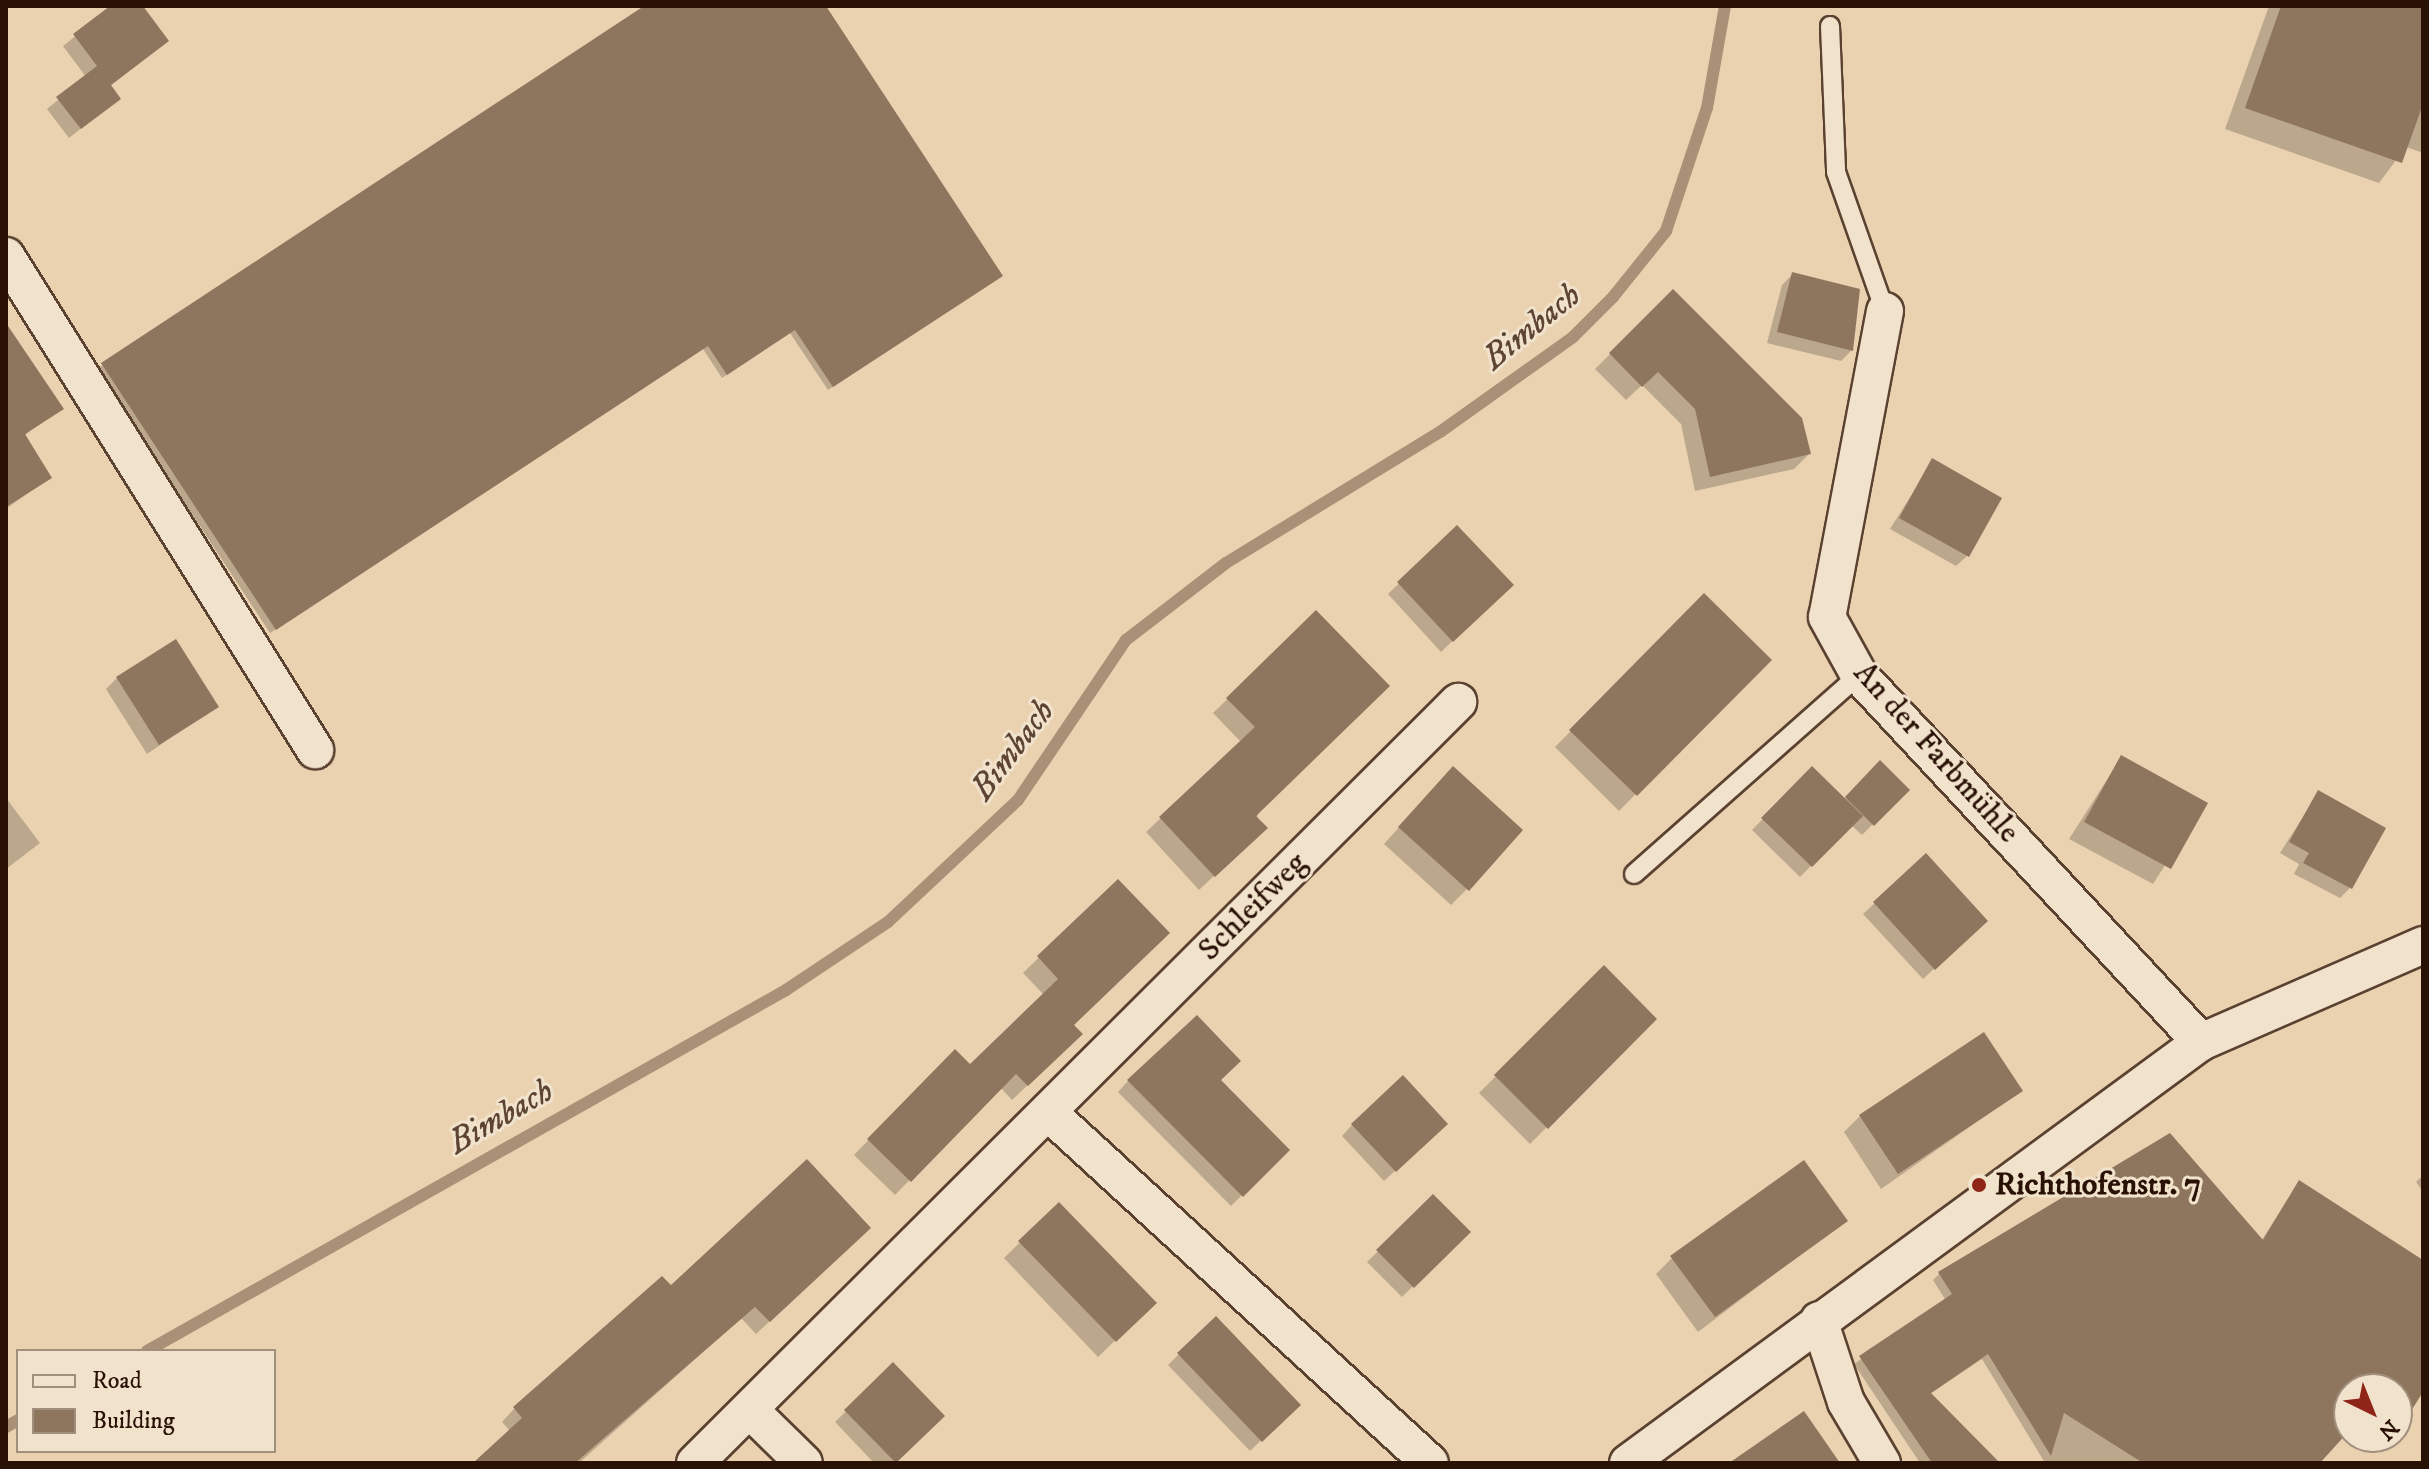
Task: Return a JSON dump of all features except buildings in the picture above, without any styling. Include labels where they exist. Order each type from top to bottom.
[{"type":"street","points":[[6,256],[315,750]]},
{"type":"street","name":"An der Farbmühle","points":[[1885,311],[1827,617],[1859,675],[2201,1042]]},
{"type":"street","name":"Schleifweg","points":[[695,1463],[751,1411],[1458,702]]},
{"type":"street","points":[[1628,1463],[2201,1042],[2423,945]]},
{"type":"street","points":[[1049,1113],[1430,1463]]},
{"type":"street","points":[[1819,1320],[1846,1402],[1882,1463]]},
{"type":"street","points":[[751,1411],[804,1463]]},
{"type":"lane","points":[[1830,26],[1836,172],[1885,311]]},
{"type":"lane","points":[[1634,874],[1859,675]]},
{"type":"waterway","name":"Bimbach","points":[[151,1349],[786,990],[888,922],[1018,800],[1126,640],[1226,563],[1440,432],[1573,337],[1613,297],[1666,231],[1707,108],[1725,6]]},
{"type":"waterway","name":"Bimbach","points":[[6,1427],[16,1421]]},
{"type":"place","name":"Richthofenstr. 7","points":[[1979,1185]]}]
